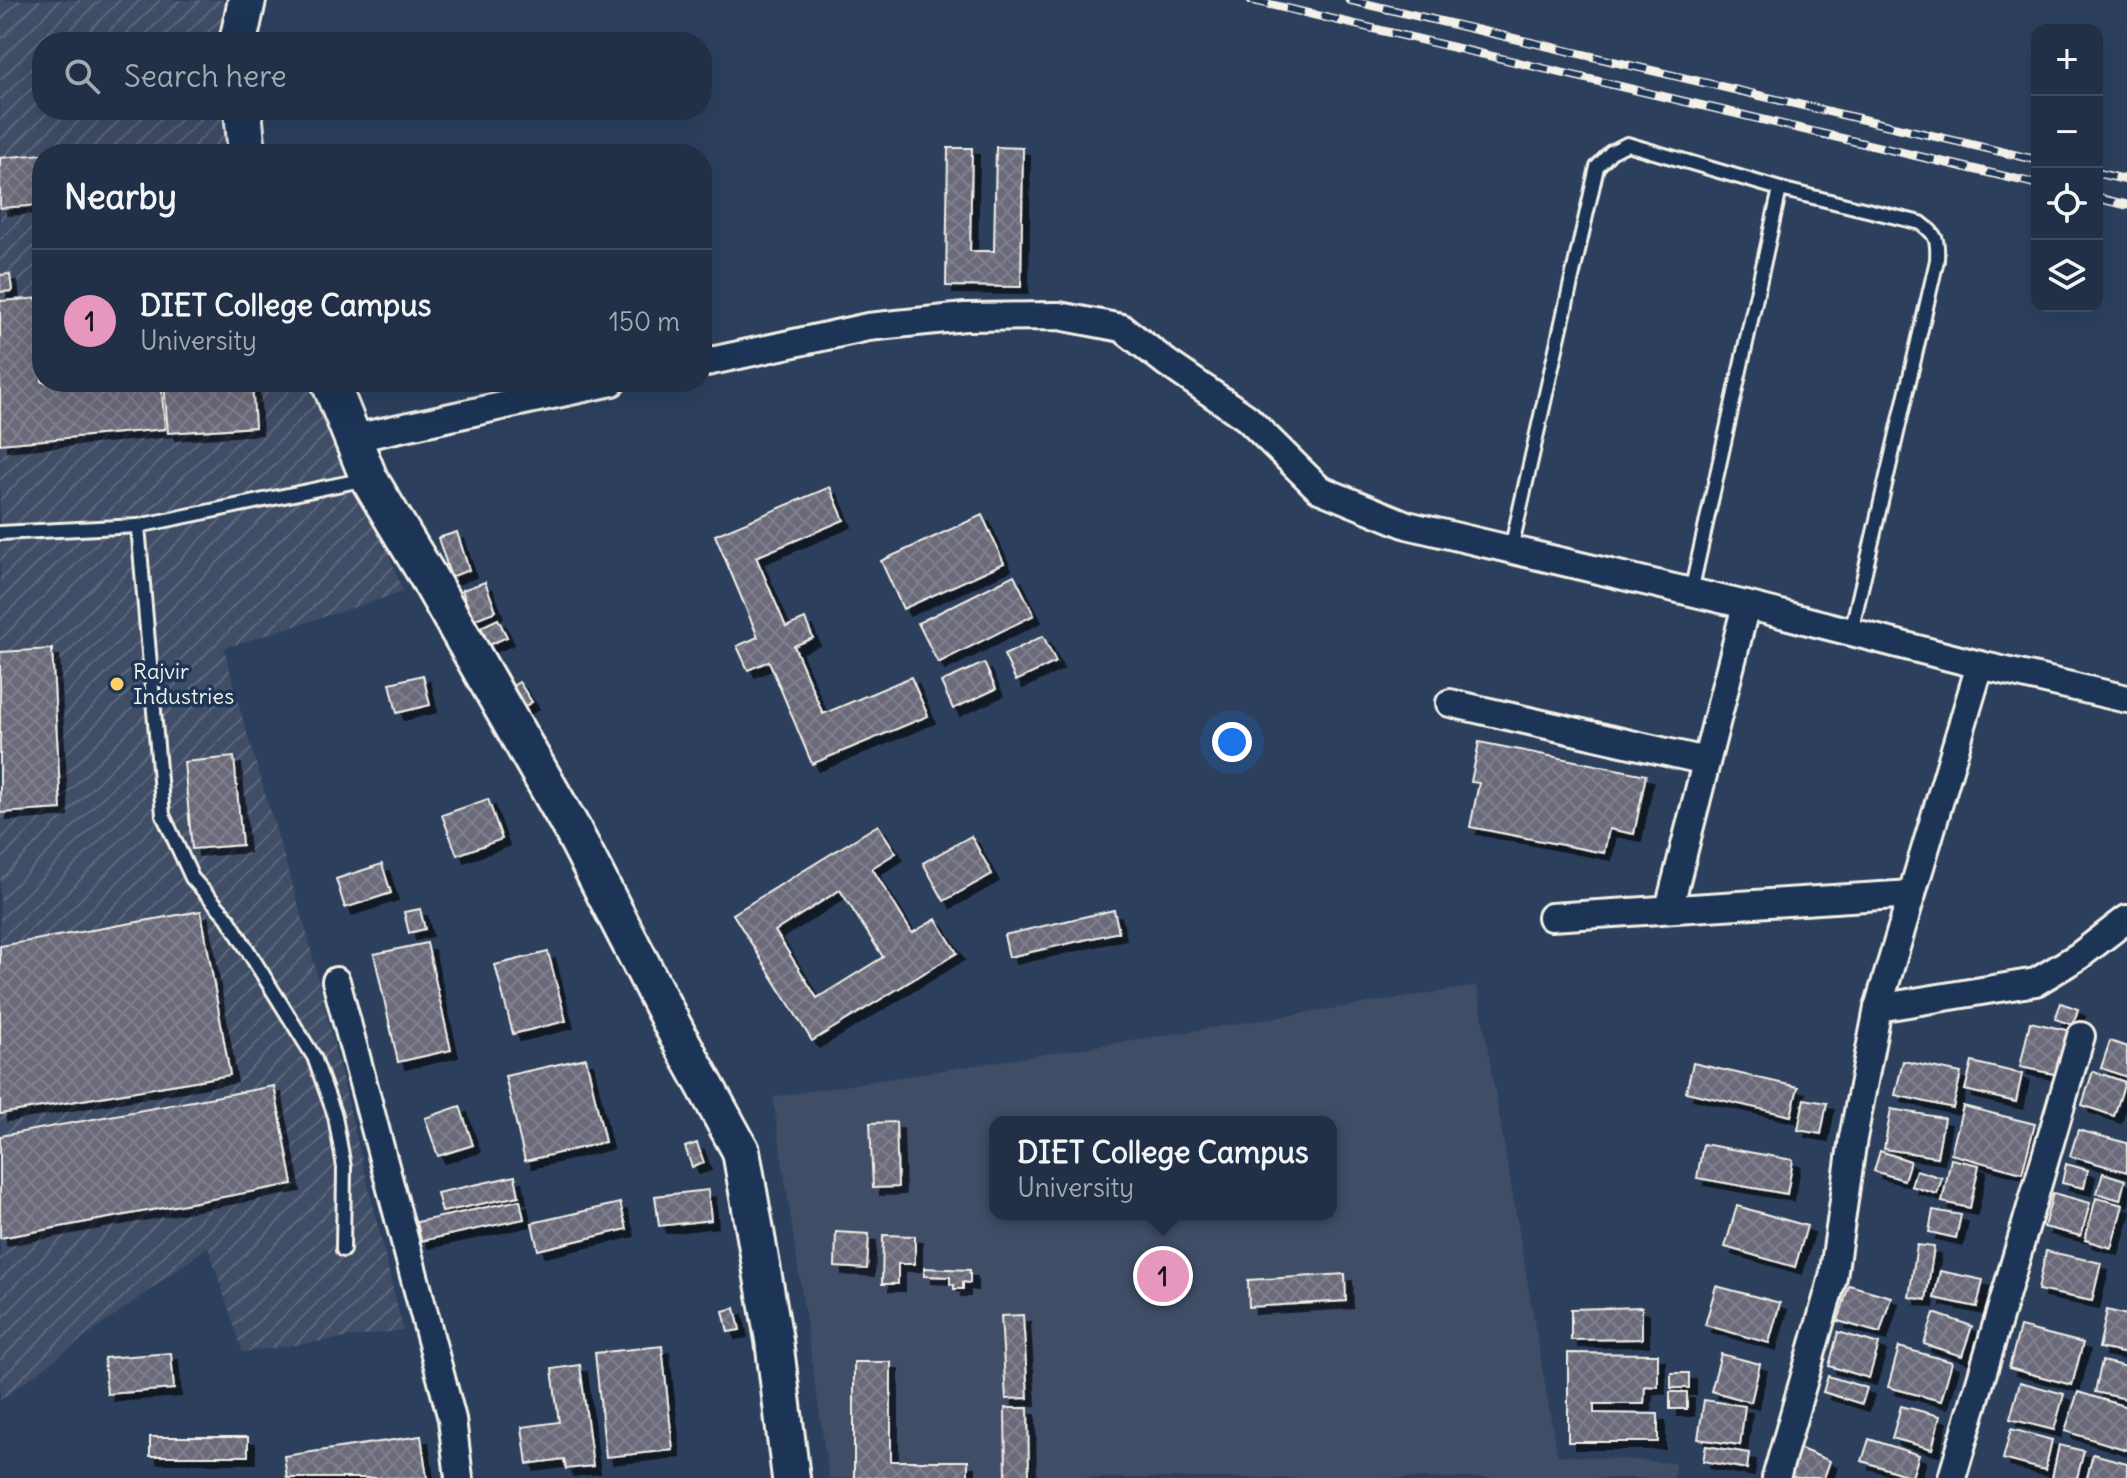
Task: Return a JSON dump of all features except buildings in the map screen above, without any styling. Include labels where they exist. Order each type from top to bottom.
[{"type":"street","points":[[240,32],[247,0]]},
{"type":"street","points":[[244,120],[246,144]]},
{"type":"street","points":[[712,361],[868,327],[965,317],[1059,316],[1122,328],[1247,418],[1319,489],[1407,525],[2127,699]]},
{"type":"street","points":[[334,392],[369,479],[573,831],[741,1151],[774,1340],[791,1478]]},
{"type":"street","points":[[354,438],[566,392]]},
{"type":"street","points":[[1669,909],[1746,605]]},
{"type":"street","points":[[1776,1478],[1833,1277],[1853,1138],[1878,1008],[1980,665]]},
{"type":"street","points":[[1450,703],[1706,761]]},
{"type":"street","points":[[1551,917],[1912,894]]},
{"type":"street","points":[[1878,1008],[2036,982],[2079,956],[2127,919]]},
{"type":"street","points":[[336,981],[452,1419],[459,1478]]},
{"type":"street","points":[[1952,1478],[2081,1036]]},
{"type":"lane","points":[[1511,549],[1597,167],[1611,152],[1627,144],[1780,189],[1921,223],[1931,230],[1938,242],[1937,260],[1851,632]]},
{"type":"lane","points":[[1691,592],[1780,189]]},
{"type":"lane","points":[[0,533],[138,526],[369,479]]},
{"type":"lane","points":[[138,526],[163,815],[192,878],[227,917],[314,1057],[335,1116],[344,1167],[343,1250]]},
{"type":"shaded area","name":"Rajvir Industries","points":[[0,0],[223,0],[231,32],[32,32],[32,120],[250,120],[256,144],[32,144],[32,392],[329,392],[403,592],[224,648],[308,937],[403,1330],[243,1352],[208,1247],[0,1400]]},
{"type":"shaded area","points":[[1477,986],[1557,1455],[1675,1463],[1674,1478],[829,1478],[773,1097]]},
{"type":"railway","points":[[1251,0],[2031,183]]},
{"type":"railway","points":[[1349,0],[2031,159]]},
{"type":"railway","points":[[2103,174],[2127,180]]},
{"type":"railway","points":[[2103,199],[2127,205]]},
{"type":"place","name":"Rajvir Industries","points":[[117,684]]},
{"type":"place","name":"DIET College Campus","points":[[1163,1276]]}]
